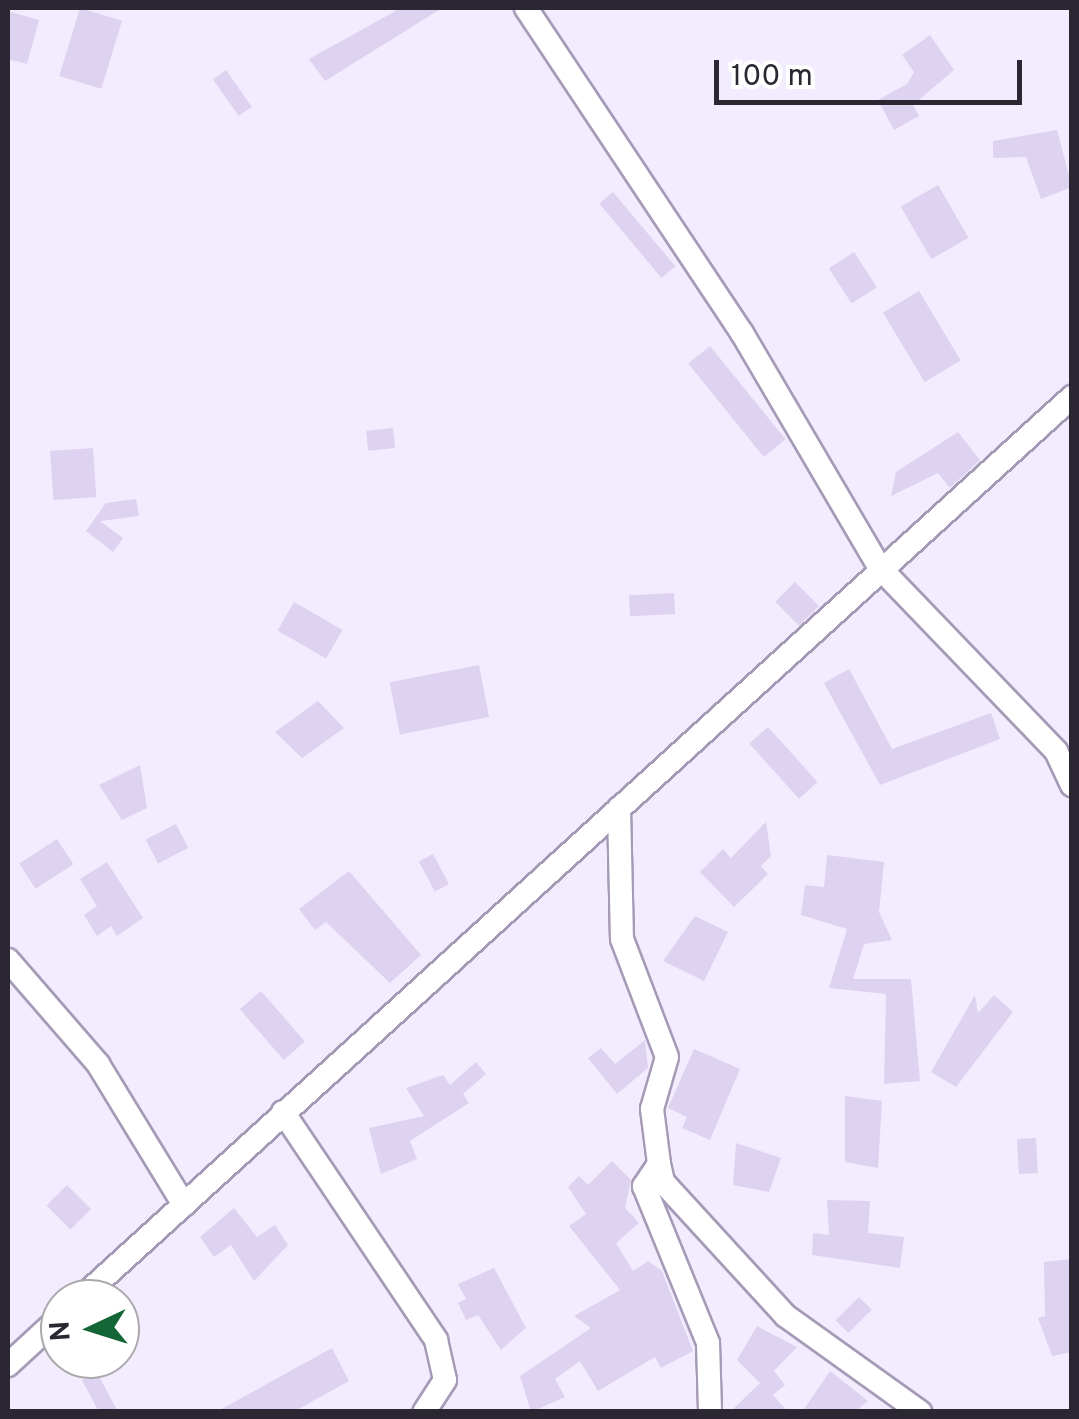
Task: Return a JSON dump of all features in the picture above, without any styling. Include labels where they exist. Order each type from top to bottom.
[{"type":"street","points":[[526,8],[742,333],[880,568],[1056,751],[1072,786]]},
{"type":"street","points":[[102,1279],[1072,397]]},
{"type":"street","points":[[619,808],[622,940],[667,1057],[652,1109],[663,1182],[786,1316],[902,1408]]},
{"type":"street","points":[[8,960],[98,1064],[184,1204]]},
{"type":"street","points":[[283,1112],[436,1340],[445,1380],[424,1412]]},
{"type":"street","points":[[659,1164],[644,1186],[708,1343],[710,1412]]},
{"type":"street","points":[[8,1365],[40,1335]]},
{"type":"building","points":[[80,8],[122,21],[101,89],[59,76]]},
{"type":"building","points":[[401,8],[442,8],[325,81],[309,59]]},
{"type":"building","points":[[8,11],[39,20],[27,64],[8,59]]},
{"type":"building","points":[[930,35],[954,70],[913,105],[919,116],[894,130],[878,100],[907,84],[914,72],[902,55]]},
{"type":"building","points":[[226,70],[252,107],[239,116],[213,79]]},
{"type":"building","points":[[1057,130],[1072,187],[1041,199],[1026,157],[993,158],[993,141]]},
{"type":"building","points":[[938,185],[968,238],[931,259],[901,206]]},
{"type":"building","points":[[613,192],[675,266],[662,278],[599,204]]},
{"type":"building","points":[[854,252],[877,287],[852,304],[829,268]]},
{"type":"building","points":[[919,291],[961,360],[925,382],[883,313]]},
{"type":"building","points":[[710,346],[786,439],[764,457],[688,364]]},
{"type":"building","points":[[393,428],[395,448],[368,451],[366,431]]},
{"type":"building","points":[[958,432],[980,460],[950,488],[938,473],[891,496],[896,472]]},
{"type":"building","points":[[93,448],[96,497],[54,500],[50,451]]},
{"type":"building","points":[[136,499],[139,516],[100,521],[123,538],[113,552],[86,531],[106,503]]},
{"type":"building","points":[[795,582],[819,606],[799,626],[775,602]]},
{"type":"building","points":[[674,593],[675,614],[630,616],[629,595]]},
{"type":"building","points":[[294,602],[342,630],[326,659],[278,631]]},
{"type":"building","points":[[479,665],[489,717],[400,734],[390,682]]},
{"type":"building","points":[[849,669],[892,749],[991,713],[1000,739],[880,785],[824,683]]},
{"type":"building","points":[[318,701],[344,728],[302,758],[275,732]]},
{"type":"building","points":[[768,727],[818,782],[799,799],[749,744]]},
{"type":"building","points":[[140,765],[147,808],[122,820],[99,785]]},
{"type":"building","points":[[766,822],[771,856],[761,866],[768,874],[734,907],[700,872],[723,849],[731,858]]},
{"type":"building","points":[[176,824],[188,848],[158,863],[146,839]]},
{"type":"building","points":[[57,839],[73,864],[36,889],[19,864]]},
{"type":"building","points":[[433,854],[449,884],[435,892],[419,862]]},
{"type":"building","points":[[827,855],[884,862],[879,912],[892,940],[864,944],[853,979],[911,979],[920,1081],[884,1084],[886,994],[829,988],[847,929],[801,915],[805,885],[824,887]]},
{"type":"building","points":[[107,862],[143,918],[117,936],[111,926],[97,936],[84,915],[97,906],[80,879]]},
{"type":"building","points":[[349,871],[421,955],[390,983],[326,922],[315,930],[299,909]]},
{"type":"building","points":[[695,916],[728,932],[704,981],[663,961]]},
{"type":"building","points":[[261,991],[305,1042],[284,1060],[240,1009]]},
{"type":"building","points":[[975,995],[978,1013],[994,995],[1013,1012],[956,1087],[931,1072]]},
{"type":"building","points":[[645,1040],[648,1068],[617,1094],[588,1058],[601,1048],[615,1064]]},
{"type":"building","points":[[694,1049],[740,1069],[710,1140],[682,1128],[687,1117],[668,1108]]},
{"type":"building","points":[[476,1062],[486,1074],[463,1094],[469,1103],[410,1141],[417,1159],[381,1174],[369,1128],[424,1116],[406,1088],[443,1075],[450,1085]]},
{"type":"building","points":[[845,1096],[882,1101],[878,1168],[845,1162]]},
{"type":"building","points":[[1036,1138],[1038,1173],[1019,1174],[1017,1139]]},
{"type":"building","points":[[736,1143],[781,1158],[769,1192],[733,1185]]},
{"type":"building","points":[[612,1161],[631,1180],[625,1208],[639,1223],[616,1243],[633,1271],[648,1261],[662,1271],[693,1351],[661,1368],[655,1357],[598,1391],[580,1361],[555,1379],[565,1397],[531,1412],[520,1376],[591,1328],[574,1316],[620,1290],[569,1226],[586,1214],[568,1187],[579,1176],[588,1185]]},
{"type":"building","points":[[67,1185],[91,1209],[71,1230],[46,1206]]},
{"type":"building","points":[[827,1200],[870,1201],[868,1233],[904,1237],[900,1268],[812,1255],[813,1233],[829,1235]]},
{"type":"building","points":[[234,1208],[257,1237],[275,1225],[288,1245],[254,1281],[231,1245],[214,1257],[200,1237]]},
{"type":"building","points":[[1072,1259],[1072,1352],[1052,1356],[1038,1318],[1045,1316],[1044,1262]]},
{"type":"building","points":[[494,1268],[526,1328],[501,1350],[478,1315],[466,1320],[458,1303],[466,1299],[458,1284]]},
{"type":"building","points":[[859,1297],[872,1310],[848,1333],[836,1320]]},
{"type":"building","points":[[757,1326],[797,1347],[774,1371],[785,1385],[773,1395],[788,1412],[730,1412],[760,1383],[737,1360]]},
{"type":"building","points":[[332,1348],[349,1381],[293,1412],[216,1412]]},
{"type":"building","points":[[830,1371],[868,1401],[855,1412],[802,1412]]},
{"type":"building","points":[[101,1379],[118,1412],[99,1412],[82,1380]]}]
